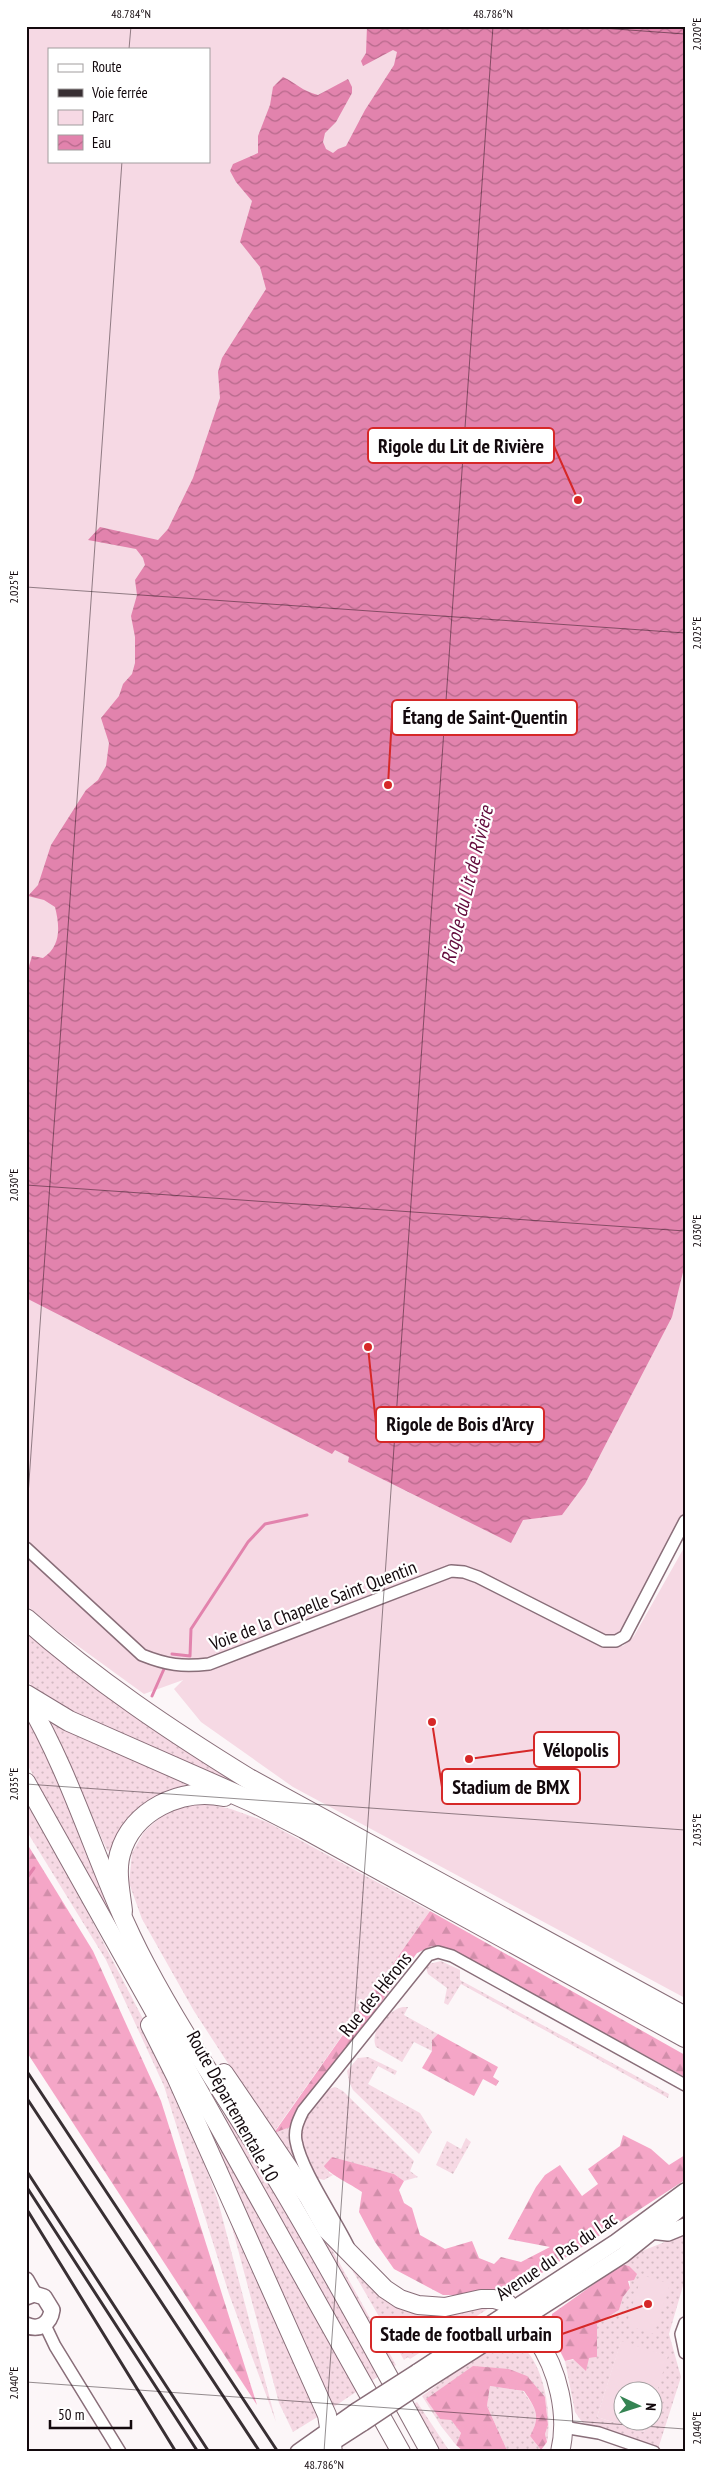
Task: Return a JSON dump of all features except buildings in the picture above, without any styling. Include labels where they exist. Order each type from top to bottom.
[{"type":"highway","points":[[26,1619],[121,1696],[191,1744],[249,1779],[685,2017]]},
{"type":"highway","points":[[31,1699],[77,1724],[253,1802],[304,1828],[685,2037]]},
{"type":"highway","points":[[122,1911],[119,1879],[120,1854],[130,1834],[147,1814],[169,1800],[191,1794],[209,1793],[253,1802]]},
{"type":"main road","points":[[31,1699],[122,1911],[140,1970],[248,2132],[290,2202],[430,2452]]},
{"type":"main road","name":"Route Départementale 10","points":[[26,1782],[140,1970],[401,2452]]},
{"type":"main road","points":[[140,1970],[170,1990],[184,2016],[308,2198],[327,2230],[352,2254],[364,2270],[400,2299],[418,2305],[445,2307],[481,2299],[494,2299],[507,2303],[535,2337],[546,2355],[559,2391],[563,2427],[560,2452]]},
{"type":"main road","points":[[140,1970],[135,1994],[176,2077],[327,2415],[319,2446]]},
{"type":"main road","name":"Avenue du Pas du Lac","points":[[646,2226],[685,2192]]},
{"type":"main road","name":"Avenue du Pas du Lac","points":[[319,2446],[360,2417],[516,2316],[616,2242],[685,2205]]},
{"type":"main road","points":[[646,2226],[668,2233],[685,2226]]},
{"type":"main road","points":[[26,2280],[30,2296],[44,2297],[51,2305],[52,2316],[45,2325],[37,2328],[27,2327]]},
{"type":"main road","points":[[516,2316],[524,2341],[537,2361],[548,2388],[554,2421],[551,2452]]},
{"type":"street","name":"Voie de la Chapelle Saint Quentin","points":[[26,1548],[142,1655],[165,1664],[186,1666],[209,1664],[450,1571],[464,1572],[478,1578],[604,1641],[616,1641],[625,1636],[685,1521]]},
{"type":"street","name":"Rue des Hérons","points":[[352,2254],[300,2156],[296,2139],[296,2124],[303,2111],[428,1955],[438,1952],[452,1956],[685,2085]]},
{"type":"street","points":[[685,2323],[681,2334],[685,2353]]},
{"type":"street","points":[[45,2325],[55,2346],[120,2452]]},
{"type":"street","points":[[563,2427],[599,2433],[654,2452]]},
{"type":"green space","points":[[26,26],[685,26],[685,1531],[636,1622],[603,1645],[623,1646],[634,1636],[685,1546],[685,1998],[293,1787],[201,1722],[174,1689],[183,1680],[144,1694],[60,1633],[26,1605]]},
{"type":"green space","points":[[26,1629],[275,1801],[74,1716],[37,1694],[26,1678]]},
{"type":"green space","points":[[26,1708],[64,1792],[128,1949],[26,1762]]},
{"type":"green space","points":[[44,1716],[200,1784],[181,1790],[113,1854],[107,1850],[70,1767]]},
{"type":"green space","points":[[26,1793],[158,2048],[200,2151],[218,2201],[276,2422],[229,2294],[164,2086],[106,1960],[26,1830]]},
{"type":"green space","points":[[197,1802],[231,1809],[267,1822],[430,1911],[274,2132],[294,2121],[292,2135],[336,2229],[194,2011],[142,1919],[129,1883],[132,1853],[144,1832],[166,1812]]},
{"type":"green space","points":[[26,1842],[93,1951],[161,2101],[257,2405],[26,2051]]},
{"type":"green space","points":[[430,1911],[685,2055],[685,2077],[452,1950],[432,1946],[417,1953],[290,2127],[274,2133]]},
{"type":"green space","points":[[441,1961],[460,1970],[460,1980],[669,2094],[668,2098],[461,1984],[448,2005],[444,2003],[447,1988],[428,1974],[426,1968],[429,1964]]},
{"type":"green space","points":[[408,2007],[404,2015],[438,2034],[432,2040],[432,2051],[414,2042],[402,2062],[376,2047],[375,2034],[381,2022],[391,2012]]},
{"type":"green space","points":[[438,2034],[498,2067],[493,2077],[499,2081],[496,2086],[483,2079],[474,2096],[422,2068],[432,2051],[432,2040]]},
{"type":"green space","points":[[368,2057],[397,2071],[395,2075],[378,2066],[368,2084],[420,2113],[432,2132],[419,2154],[353,2090],[347,2071],[358,2058]]},
{"type":"green space","points":[[175,2060],[359,2390],[332,2408]]},
{"type":"green space","points":[[335,2087],[343,2091],[414,2161],[410,2171],[418,2177],[404,2181],[394,2174],[332,2158],[329,2173],[333,2175],[324,2180],[316,2178],[303,2148],[302,2130],[309,2112],[327,2091]]},
{"type":"green space","points":[[230,2114],[313,2253],[379,2376],[370,2382],[223,2119]]},
{"type":"green space","points":[[623,2135],[651,2149],[669,2165],[685,2155],[685,2180],[508,2295],[443,2295],[394,2269],[375,2242],[359,2212],[362,2192],[324,2166],[332,2157],[394,2174],[404,2181],[399,2190],[404,2203],[412,2208],[420,2235],[445,2249],[472,2241],[479,2258],[494,2264],[501,2257],[521,2262],[550,2247],[508,2239],[536,2187],[545,2175],[560,2165],[582,2196],[598,2184],[588,2169],[620,2146]]},
{"type":"green space","points":[[263,2136],[320,2228],[396,2365],[390,2369]]},
{"type":"green space","points":[[466,2138],[471,2142],[453,2174],[436,2165],[447,2141],[461,2149]]},
{"type":"green space","points":[[224,2197],[319,2416],[293,2432],[279,2403]]},
{"type":"green space","points":[[685,2234],[685,2279],[669,2334],[681,2377],[658,2449],[582,2422],[575,2412],[565,2361],[597,2357],[597,2324],[619,2310],[623,2297],[630,2288],[629,2266],[624,2264],[642,2251]]},
{"type":"green space","points":[[343,2254],[388,2300],[497,2303],[410,2359],[408,2357],[404,2360]]},
{"type":"green space","points":[[622,2264],[629,2266],[637,2274],[634,2280],[628,2281],[630,2288],[623,2297],[619,2310],[597,2324],[597,2357],[589,2358],[586,2371],[573,2359],[565,2361],[550,2331],[552,2314]]},
{"type":"green space","points":[[642,2275],[670,2284],[654,2334],[626,2325]]},
{"type":"green space","points":[[507,2339],[519,2344],[529,2353],[537,2366],[546,2398],[548,2425],[545,2397],[509,2369],[451,2420],[461,2433],[456,2445],[422,2396],[496,2343]]},
{"type":"green space","points":[[621,2341],[668,2356],[661,2380],[614,2380],[614,2422],[597,2417]]},
{"type":"green space","points":[[473,2366],[509,2369],[527,2376],[545,2397],[548,2425],[545,2434],[547,2442],[541,2450],[530,2436],[535,2423],[536,2413],[524,2391],[490,2386],[487,2406],[506,2448],[511,2452],[464,2452],[456,2445],[461,2433],[451,2420],[440,2419],[426,2399]]},
{"type":"green space","points":[[490,2386],[523,2391],[536,2413],[535,2423],[530,2436],[541,2450],[530,2452],[526,2449],[511,2452],[506,2448],[487,2406]]},
{"type":"green space","points":[[417,2402],[450,2452],[436,2452],[410,2406]]},
{"type":"green space","points":[[548,2425],[548,2429],[547,2442],[545,2434]]},
{"type":"water","points":[[367,26],[685,26],[685,1264],[672,1317],[585,1484],[562,1515],[523,1520],[511,1543],[348,1462],[349,1457],[335,1450],[332,1454],[26,1298],[26,976],[32,956],[43,958],[53,948],[58,936],[55,907],[44,900],[28,896],[38,885],[51,845],[86,790],[98,780],[106,766],[109,743],[101,718],[119,696],[123,684],[132,674],[135,663],[135,637],[131,616],[137,595],[135,580],[145,565],[143,558],[136,549],[88,540],[100,527],[158,540],[168,529],[193,478],[220,398],[218,372],[222,358],[266,289],[260,267],[240,242],[252,201],[236,182],[230,171],[233,164],[258,153],[258,136],[270,105],[273,87],[283,77],[318,95],[348,79],[352,87],[352,93],[336,122],[325,133],[323,142],[326,149],[333,153],[346,146],[365,110],[394,65],[397,52],[393,50],[363,66],[361,61],[366,53]]},
{"type":"waterway","points":[[172,1654],[190,1656],[191,1629],[248,1542],[265,1524],[307,1515]]},
{"type":"waterway","points":[[152,1696],[164,1669]]},
{"type":"waterway","points":[[26,1879],[34,1868]]},
{"type":"railway","points":[[26,2070],[278,2452]]},
{"type":"railway","points":[[26,2097],[260,2452]]},
{"type":"railway","points":[[26,2170],[209,2452]]},
{"type":"railway","points":[[26,2186],[198,2452]]},
{"type":"railway","points":[[26,2208],[176,2452]]},
{"type":"place","name":"Rigole du Lit de Rivière","points":[[578,500]]},
{"type":"place","name":"Étang de Saint-Quentin","points":[[388,785]]},
{"type":"place","name":"Rigole de Bois d'Arcy","points":[[368,1347]]},
{"type":"place","name":"Stadium de BMX","points":[[432,1722]]},
{"type":"place","name":"Vélopolis","points":[[469,1759]]},
{"type":"place","name":"Stade de football urbain","points":[[648,2304]]}]
